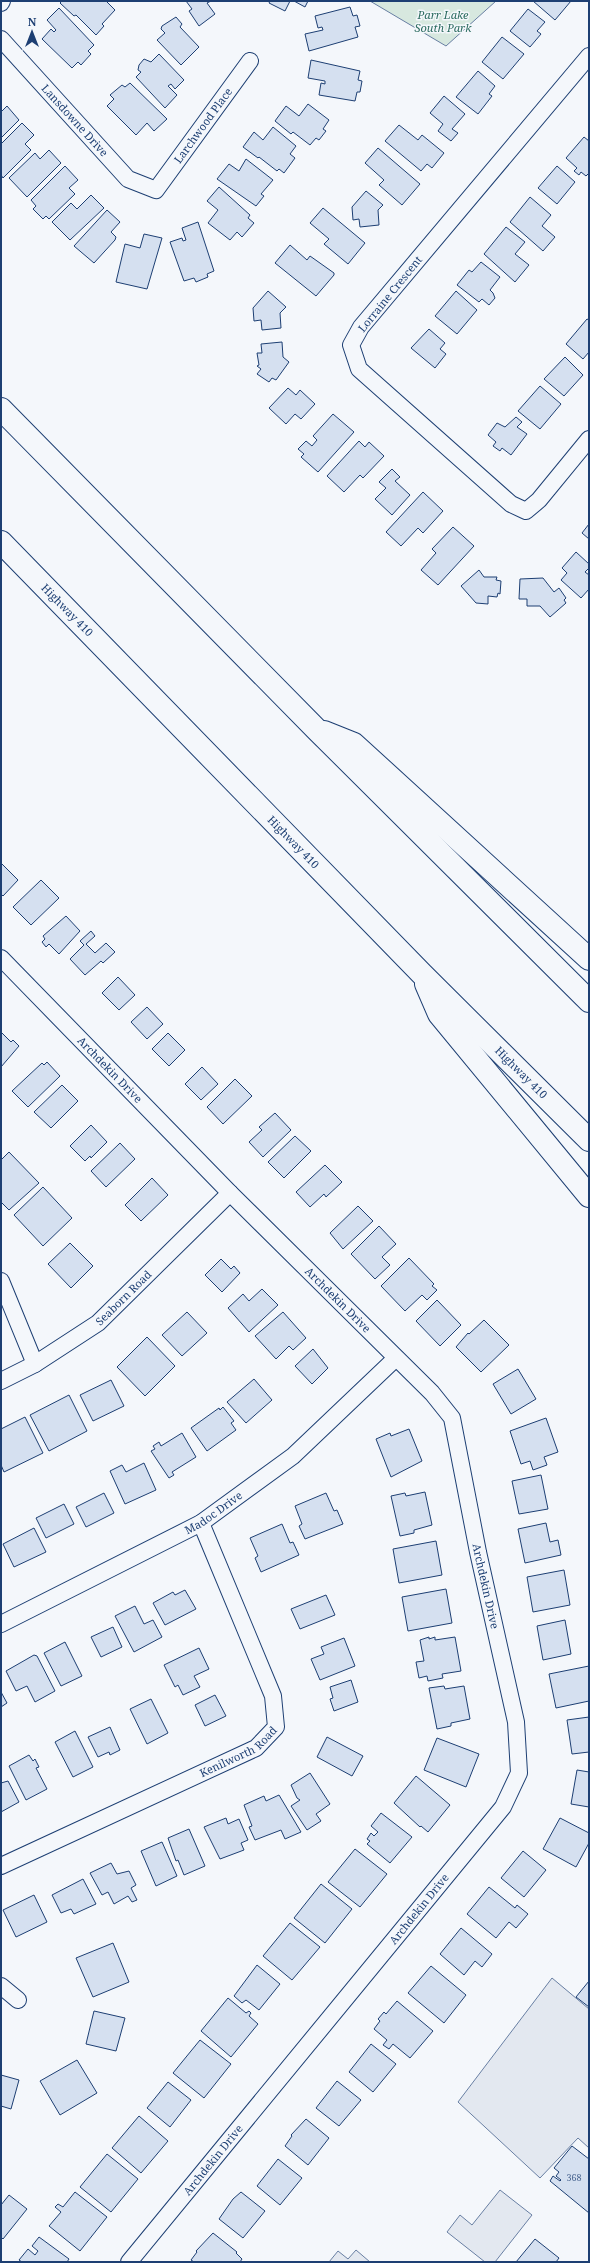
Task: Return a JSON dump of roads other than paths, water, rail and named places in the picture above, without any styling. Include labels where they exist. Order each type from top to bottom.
[{"type":"highway","points":[[1,409],[317,730],[589,1001]]},
{"type":"highway","name":"Highway 410","points":[[1,542],[422,974],[589,1140]]},
{"type":"highway","points":[[317,730],[354,744],[589,959]]},
{"type":"highway","points":[[422,974],[439,1014],[589,1196]]},
{"type":"street","name":"Lansdowne Drive","points":[[1,39],[128,179],[156,190]]},
{"type":"street","name":"Lorraine Crescent","points":[[589,56],[361,328],[351,345],[359,369],[511,504],[526,511],[539,500],[589,439]]},
{"type":"street","name":"Larchwood Place","points":[[156,190],[250,61]]},
{"type":"street","name":"Archdekin Drive","points":[[1,958],[230,1193],[432,1393],[452,1418],[478,1552],[516,1722],[519,1773],[503,1807],[129,2262]]},
{"type":"street","name":"Seaborn Road","points":[[1,1381],[34,1364],[98,1322],[230,1193]]},
{"type":"street","points":[[1,1281],[34,1364]]},
{"type":"street","name":"Madoc Drive","points":[[1,1624],[200,1523],[293,1456],[396,1358]]},
{"type":"street","name":"Kenilworth Road","points":[[1,1866],[256,1748],[276,1727],[273,1696],[200,1523]]},
{"type":"street","points":[[1,1986],[18,2000]]},
{"type":"park label","name":"Parr Lake South Park","points":[[443,21]]}]
